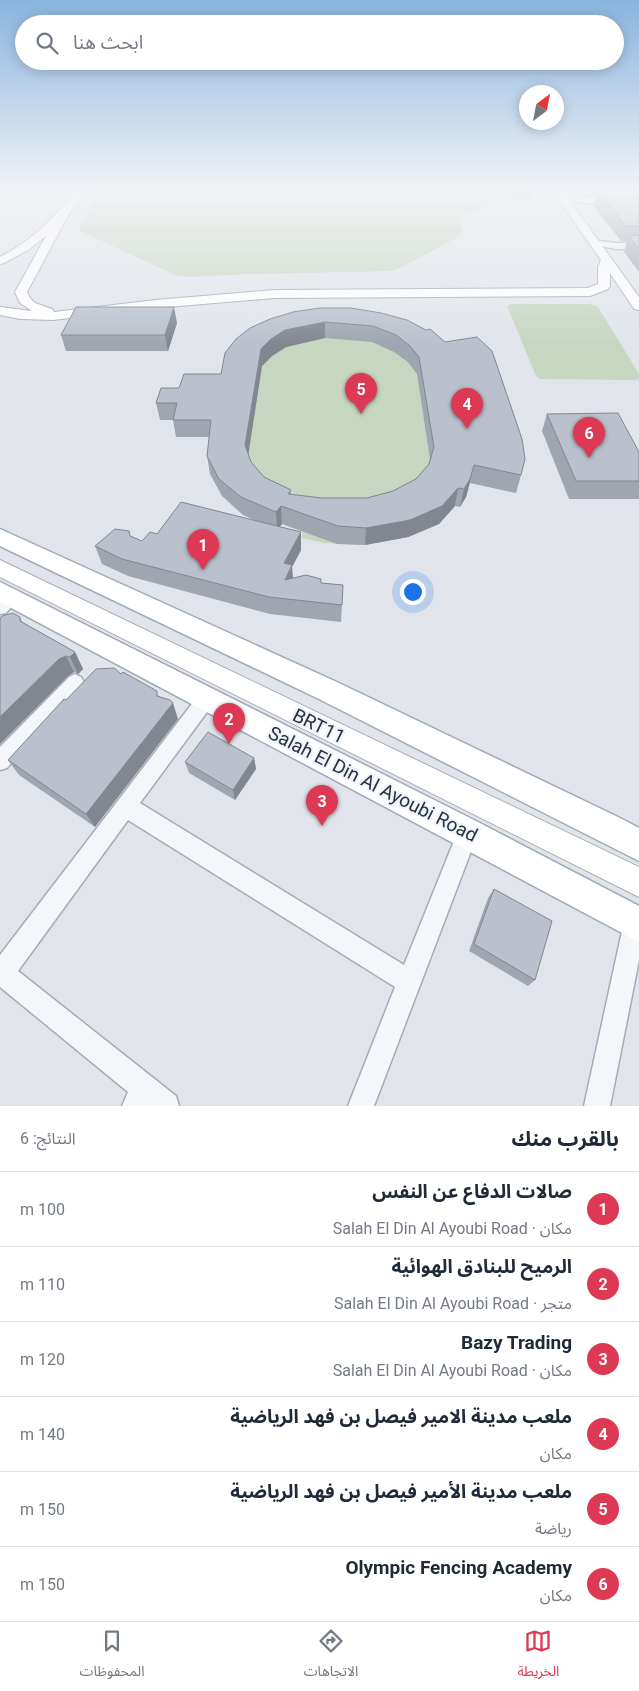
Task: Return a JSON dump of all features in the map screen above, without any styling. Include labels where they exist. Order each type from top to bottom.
[{"type":"main road","points":[[1,260],[34,242]]},
{"type":"main road","points":[[49,242],[21,292],[24,302],[36,309],[54,313],[76,314]]},
{"type":"main road","points":[[594,242],[639,306]]},
{"type":"main road","points":[[0,311],[30,316],[76,314],[149,304],[264,294],[401,288],[590,292],[604,286],[604,267],[601,251]]},
{"type":"main road","points":[[0,537],[329,691],[639,845]]},
{"type":"main road","name":"BRT11","points":[[0,568],[639,882]]},
{"type":"main road","name":"Salah El Din Al Ayoubi Road","points":[[4,598],[208,698],[467,832],[637,923]]},
{"type":"street","points":[[601,251],[616,246],[639,246]]},
{"type":"street","points":[[0,761],[75,682]]},
{"type":"street","points":[[166,1106],[140,1097],[0,973],[208,698]]},
{"type":"street","points":[[127,807],[410,982]]},
{"type":"street","points":[[361,1106],[467,832]]},
{"type":"street","points":[[597,1106],[637,923]]},
{"type":"green space","points":[[103,242],[450,242],[396,270],[390,271],[189,277],[175,275]]},
{"type":"green space","points":[[511,304],[590,304],[598,307],[639,374],[639,378],[637,380],[540,379],[536,376],[507,306]]},
{"type":"green space","points":[[380,329],[519,476],[516,493],[470,483],[466,497],[460,507],[455,506],[439,524],[408,537],[365,545],[325,543],[301,538],[303,532],[282,524],[277,530],[254,520],[237,509],[223,496],[210,474],[252,345]]},
{"type":"building","points":[[633,242],[639,242],[639,249]]},
{"type":"building","points":[[76,307],[174,307],[165,335],[61,335]]},
{"type":"building","points":[[319,308],[351,308],[407,320],[426,330],[430,329],[445,342],[477,337],[492,351],[522,439],[525,459],[521,475],[474,465],[470,479],[464,489],[458,488],[442,506],[410,520],[366,528],[338,526],[281,506],[276,512],[241,497],[219,479],[207,456],[211,420],[173,420],[177,403],[156,403],[161,388],[179,388],[184,374],[221,374],[225,353],[236,339],[250,328],[293,312]],"holes":[[[325,322],[373,326],[396,335],[410,346],[419,357],[434,447],[429,464],[416,479],[393,491],[367,498],[322,498],[288,494],[291,490],[264,477],[251,462],[245,445],[261,349],[271,339],[285,330]]]},
{"type":"building","points":[[618,413],[639,452],[639,481],[576,481],[547,414]]},
{"type":"building","points":[[181,502],[301,532],[284,563],[292,565],[285,580],[306,575],[321,579],[321,583],[343,585],[342,605],[269,597],[122,559],[95,546],[115,529],[129,531],[130,536],[142,541],[150,532],[157,534]]},
{"type":"building","points":[[13,613],[20,617],[20,621],[75,652],[70,657],[66,656],[59,659],[0,717],[0,618]]},
{"type":"building","points":[[114,668],[121,674],[123,672],[157,691],[157,696],[170,700],[173,703],[86,814],[8,760],[64,699],[66,700],[96,669]]},
{"type":"building","points":[[208,732],[254,758],[233,790],[185,762]]},
{"type":"building","points":[[494,889],[552,921],[535,980],[474,944]]},
{"type":"place","name":"ملعب مدينة الأمير فيصل بن فهد الرياضية","points":[[361,414]]},
{"type":"place","name":"ملعب مدينة الامير فيصل بن فهد الرياضية","points":[[467,429]]},
{"type":"place","name":"Olympic Fencing Academy","points":[[589,458]]},
{"type":"place","name":"صالات الدفاع عن النفس","points":[[203,570]]},
{"type":"place","name":"الرميح للبنادق الهوائية","points":[[229,744]]},
{"type":"place","name":"Bazy Trading","points":[[322,826]]}]
